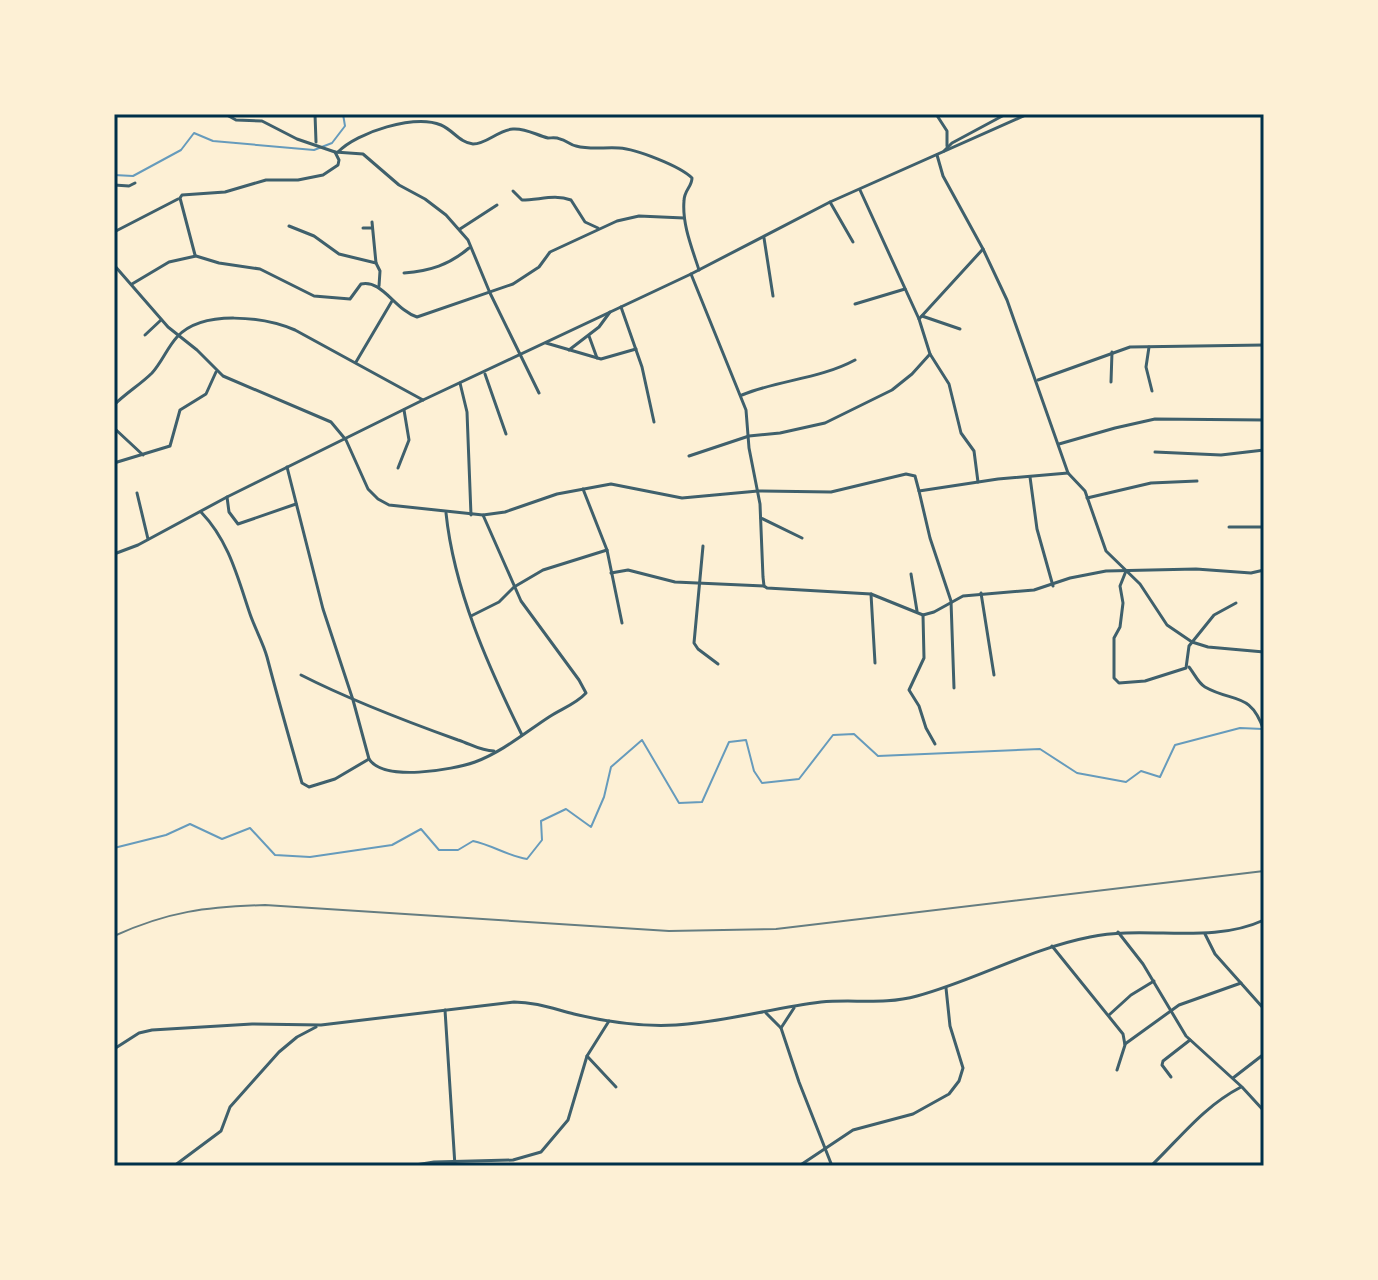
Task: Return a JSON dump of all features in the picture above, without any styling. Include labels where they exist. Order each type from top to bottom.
[{"type":"street","points":[[225,114],[236,120],[262,121],[297,139],[329,150],[356,152],[367,157],[388,177],[430,202],[460,229],[471,246],[490,293],[539,393]]},
{"type":"street","points":[[315,114],[318,144]]},
{"type":"street","points":[[936,114],[947,131],[947,146]]},
{"type":"street","points":[[944,151],[947,146],[1006,114]]},
{"type":"street","points":[[114,554],[423,400],[691,274],[830,202],[1028,114]]},
{"type":"street","points":[[336,152],[351,140],[399,124],[417,122],[441,125],[469,143],[482,142],[506,130],[521,129],[562,139],[578,147],[623,148],[689,174],[693,181],[684,194],[684,218],[699,270]]},
{"type":"street","points":[[114,232],[186,193],[225,192],[266,180],[293,181],[316,177],[338,165],[336,152]]},
{"type":"street","points":[[937,155],[943,176],[1011,309],[1068,473],[1082,487],[1103,544],[1140,584],[1163,621],[1192,642],[1208,647],[1264,652]]},
{"type":"street","points":[[114,185],[129,186],[135,183]]},
{"type":"street","points":[[860,190],[920,318],[930,354],[949,384],[961,433],[974,451],[978,482]]},
{"type":"street","points":[[513,191],[522,200],[568,198],[585,222],[599,229]]},
{"type":"street","points":[[180,198],[196,256]]},
{"type":"street","points":[[830,202],[853,242]]},
{"type":"street","points":[[460,229],[497,205]]},
{"type":"street","points":[[132,284],[169,262],[196,256],[260,269],[308,294],[321,297],[347,300],[353,298],[361,284],[370,282],[379,286],[404,312],[417,317],[520,280],[539,267],[550,252],[599,229],[632,217],[684,218]]},
{"type":"street","points":[[372,222],[376,263],[380,271],[379,286]]},
{"type":"street","points":[[289,226],[314,236],[342,255],[376,263]]},
{"type":"street","points":[[363,228],[372,228]]},
{"type":"street","points":[[764,238],[773,296]]},
{"type":"street","points":[[404,273],[444,265],[471,246]]},
{"type":"street","points":[[920,318],[983,249]]},
{"type":"street","points":[[114,265],[161,320],[217,371],[240,384],[327,420],[346,440],[365,483],[378,499],[394,506],[483,515],[505,512],[583,489],[618,484],[682,498],[758,491],[831,492],[912,474],[917,482],[930,538],[951,601],[954,688]]},
{"type":"street","points":[[691,274],[704,312],[742,395],[749,421],[761,518],[764,586]]},
{"type":"street","points":[[855,304],[906,288]]},
{"type":"street","points":[[356,362],[392,301]]},
{"type":"street","points":[[621,307],[636,349],[654,422]]},
{"type":"street","points":[[569,350],[589,336],[610,312]]},
{"type":"street","points":[[114,405],[153,371],[178,336],[202,323],[240,318],[260,319],[300,332],[423,400]]},
{"type":"street","points":[[920,318],[960,329]]},
{"type":"street","points":[[145,335],[161,320]]},
{"type":"street","points":[[589,336],[598,359]]},
{"type":"street","points":[[546,343],[598,359],[636,349]]},
{"type":"street","points":[[1037,381],[1130,347],[1264,345]]},
{"type":"street","points":[[1149,347],[1146,367],[1152,391]]},
{"type":"street","points":[[1111,382],[1112,352]]},
{"type":"street","points":[[689,456],[749,436],[780,433],[834,419],[892,390],[930,354]]},
{"type":"street","points":[[742,395],[855,360]]},
{"type":"street","points":[[114,463],[170,446],[180,410],[206,394],[217,371]]},
{"type":"street","points":[[484,373],[506,434]]},
{"type":"street","points":[[460,383],[467,412],[471,515]]},
{"type":"street","points":[[398,468],[409,440],[404,410]]},
{"type":"street","points":[[1059,444],[1155,419],[1264,420]]},
{"type":"street","points":[[114,428],[143,455]]},
{"type":"street","points":[[1155,452],[1221,455],[1264,450]]},
{"type":"street","points":[[287,467],[323,609],[369,759],[373,765],[385,770],[421,772],[467,764],[498,751],[586,693],[536,624],[514,587],[483,515]]},
{"type":"street","points":[[919,491],[1068,473]]},
{"type":"street","points":[[1030,477],[1037,529],[1053,586]]},
{"type":"street","points":[[1087,498],[1151,483],[1197,481]]},
{"type":"street","points":[[583,489],[607,550],[622,623]]},
{"type":"street","points":[[137,493],[148,539]]},
{"type":"street","points":[[227,497],[229,512],[238,524],[296,504]]},
{"type":"street","points":[[200,511],[218,532],[234,564],[248,610],[267,655],[302,783],[309,787],[335,779],[369,759]]},
{"type":"street","points":[[446,512],[451,552],[471,616],[522,735]]},
{"type":"street","points":[[761,518],[802,538]]},
{"type":"street","points":[[1229,527],[1264,527]]},
{"type":"street","points":[[703,546],[694,643],[718,664]]},
{"type":"street","points":[[471,616],[499,602],[514,587],[552,566],[607,550]]},
{"type":"street","points":[[611,573],[634,570],[663,579],[698,584],[871,594],[923,615]]},
{"type":"street","points":[[1125,570],[1120,586],[1123,603],[1120,627],[1114,638],[1114,681],[1123,684],[1145,681],[1181,671],[1187,666]]},
{"type":"street","points":[[923,615],[940,610],[951,601],[981,593],[1025,591],[1053,586],[1080,576],[1125,570],[1251,573],[1264,570]]},
{"type":"street","points":[[911,574],[917,611]]},
{"type":"street","points":[[981,593],[994,675]]},
{"type":"street","points":[[871,594],[875,663]]},
{"type":"street","points":[[1236,603],[1214,615],[1192,642],[1187,649],[1187,666],[1201,684],[1243,700],[1261,721],[1264,731]]},
{"type":"street","points":[[923,615],[924,658],[909,690],[935,744]]},
{"type":"street","points":[[301,675],[353,700],[481,750],[498,751]]},
{"type":"street","points":[[114,1049],[139,1033],[152,1030],[252,1024],[321,1025],[523,1002],[609,1021],[676,1025],[827,1002],[899,1000],[946,988],[1052,946],[1118,932],[1204,933],[1239,929],[1264,920]]},
{"type":"street","points":[[1118,932],[1154,981],[1190,1040],[1264,1111]]},
{"type":"street","points":[[1204,933],[1209,945],[1264,1009]]},
{"type":"street","points":[[1052,946],[1123,1034],[1125,1045],[1117,1070]]},
{"type":"street","points":[[1109,1016],[1131,995],[1154,981]]},
{"type":"street","points":[[1125,1045],[1183,1003],[1241,983]]},
{"type":"street","points":[[799,1166],[859,1127],[895,1121],[930,1107],[949,1094],[959,1081],[963,1068],[950,1026],[946,988]]},
{"type":"street","points":[[781,1028],[794,1007]]},
{"type":"street","points":[[445,1010],[454,1164]]},
{"type":"street","points":[[766,1013],[781,1028],[832,1166]]},
{"type":"street","points":[[409,1166],[434,1162],[454,1164],[513,1160],[541,1152],[568,1120],[587,1056],[609,1021]]},
{"type":"street","points":[[174,1166],[221,1131],[230,1107],[279,1052],[301,1034],[321,1025]]},
{"type":"street","points":[[1171,1077],[1162,1065],[1163,1061],[1190,1040]]},
{"type":"street","points":[[1233,1078],[1264,1054]]},
{"type":"street","points":[[587,1056],[616,1087]]},
{"type":"street","points":[[1151,1166],[1205,1111],[1242,1087]]},
{"type":"waterway","points":[[114,175],[133,176],[181,150],[194,133],[213,141],[314,150],[332,143],[345,126],[343,114]]},
{"type":"waterway","points":[[114,848],[166,835],[190,824],[222,839],[250,828],[275,855],[310,857],[392,845],[421,829],[439,850],[458,850],[473,841],[527,859],[542,840],[541,821],[566,809],[591,827],[604,797],[611,767],[642,740],[679,803],[702,802],[729,742],[746,740],[754,771],[762,783],[799,779],[833,735],[854,734],[878,756],[1040,749],[1077,773],[1126,782],[1141,771],[1160,777],[1175,745],[1240,728],[1263,729]]},
{"type":"railway","points":[[114,936],[152,921],[188,912],[265,905],[669,931],[776,929],[1264,871]]}]
